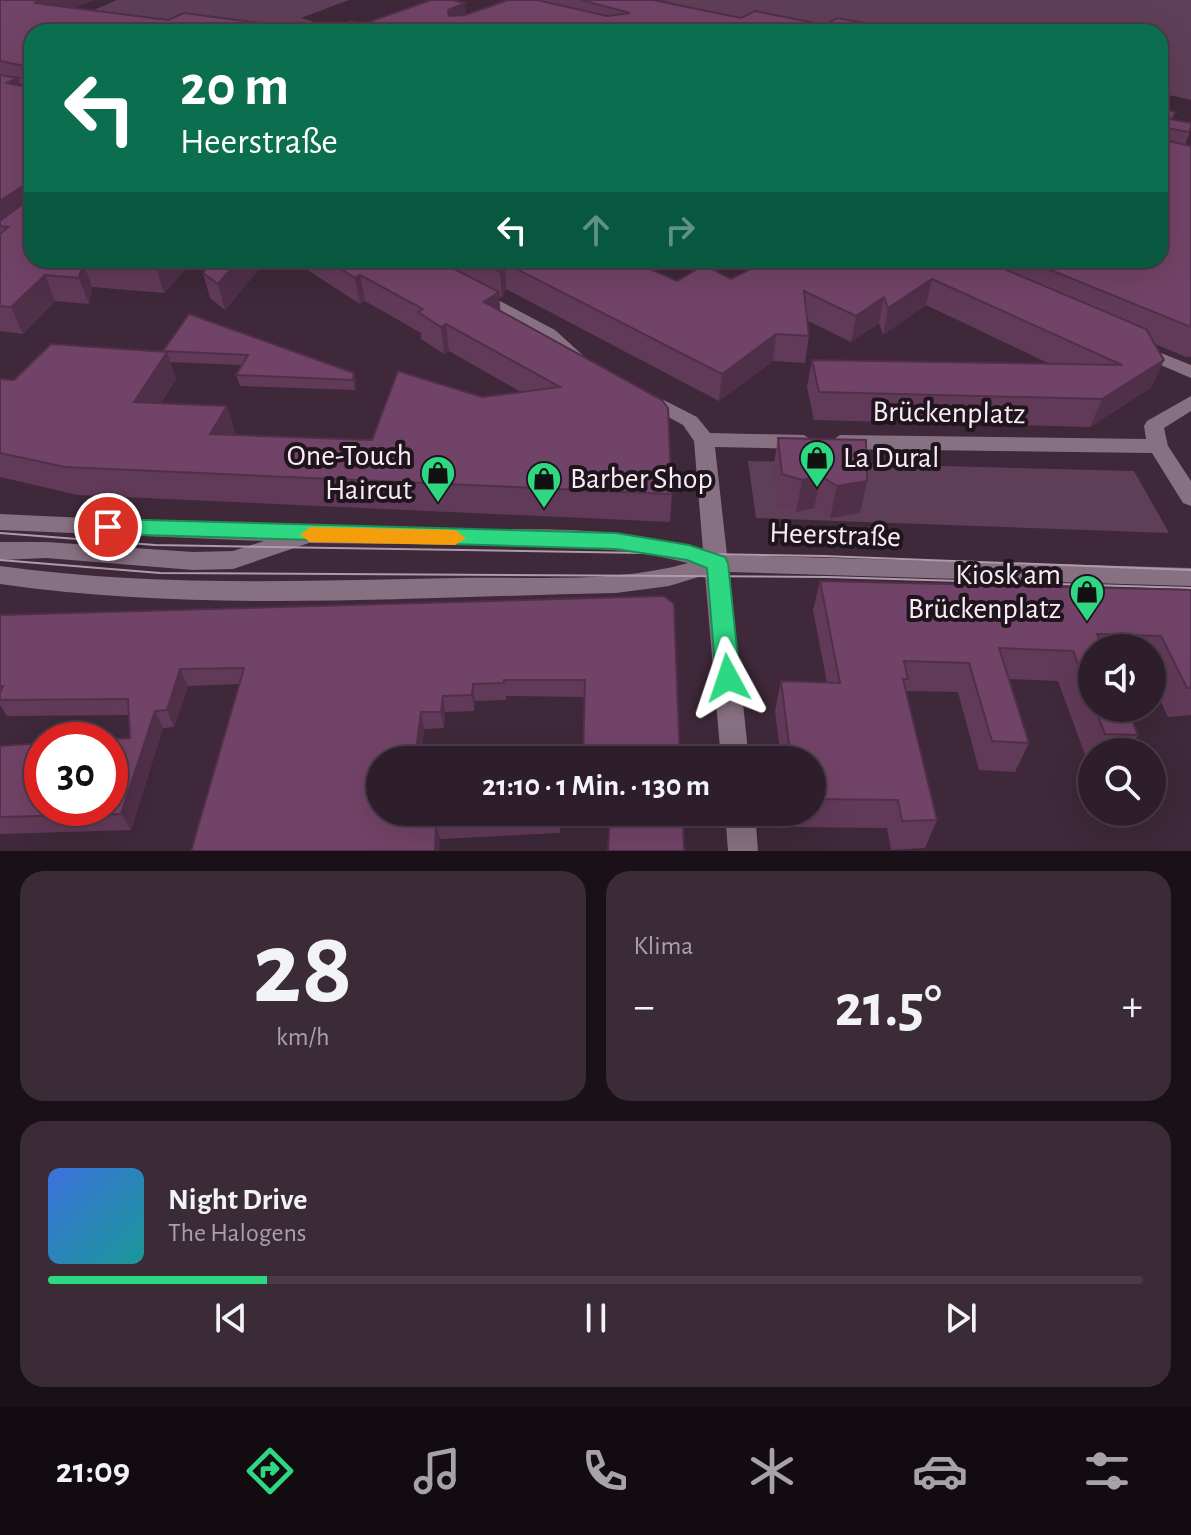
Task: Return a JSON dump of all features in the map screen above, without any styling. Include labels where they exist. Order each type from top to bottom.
[{"type":"street","points":[[460,285],[549,334],[571,355],[597,370]]},
{"type":"street","points":[[1122,341],[1191,372]]},
{"type":"street","points":[[624,384],[690,421],[704,440],[734,746]]},
{"type":"street","points":[[1191,402],[1154,426],[1158,446],[1191,498]]},
{"type":"street","name":"Brückenplatz","points":[[704,440],[1158,446]]},
{"type":"street","name":"Heerstraße","points":[[0,522],[308,535],[616,541],[689,553],[717,563]]},
{"type":"street","name":"Heerstraße","points":[[0,551],[46,550],[193,561],[233,560],[308,535]]},
{"type":"street","name":"Heerstraße","points":[[0,575],[64,584],[302,590],[616,584],[669,577],[717,563],[1191,577]]},
{"type":"street","points":[[741,826],[743,851]]},
{"type":"shaded area","points":[[117,0],[349,0],[301,18],[322,24],[164,24],[73,19]]},
{"type":"shaded area","points":[[661,0],[1191,0],[1191,100],[1168,95],[1168,24],[757,24]]},
{"type":"shaded area","points":[[748,461],[1134,471],[1169,533],[756,518]]},
{"type":"building","points":[[0,0],[42,0],[34,3],[168,20],[184,13],[268,24],[24,24],[24,66],[0,61]]},
{"type":"building","points":[[431,0],[465,3],[448,10],[449,16],[465,15],[508,0],[537,0],[607,16],[630,13],[581,0],[653,0],[741,18],[755,11],[820,24],[363,24]]},
{"type":"building","points":[[837,18],[871,24],[827,24]]},
{"type":"building","points":[[0,75],[18,78],[7,83],[24,86],[24,194],[23,186],[0,201]]},
{"type":"building","points":[[1168,110],[1176,112],[1171,119],[1191,123],[1189,132],[1168,128]]},
{"type":"building","points":[[1168,141],[1191,146],[1191,327],[1046,268],[1168,268]]},
{"type":"building","points":[[24,203],[24,268],[82,268],[79,278],[45,275],[11,307],[0,306],[0,234],[8,227],[0,226],[0,221]]},
{"type":"building","points":[[206,268],[231,268],[218,284],[203,273]]},
{"type":"building","points":[[339,268],[452,268],[499,292],[484,302],[662,400],[668,408],[672,494],[65,467],[0,453],[0,379],[14,380],[51,344],[167,352],[134,402],[227,406],[210,434],[372,440],[398,371],[482,397],[560,387],[446,324],[441,327],[418,312],[423,309],[360,275],[355,278]]},
{"type":"building","points":[[515,268],[648,268],[677,281],[699,268],[710,268],[731,279],[753,268],[1002,268],[1146,329],[1164,360],[1102,399],[819,392],[812,360],[1122,365],[932,279],[888,308],[884,297],[856,316],[804,291],[809,336],[776,334],[722,374]]},
{"type":"building","points":[[189,314],[354,373],[353,380],[236,375],[248,355],[163,351]]},
{"type":"building","points":[[778,438],[866,440],[867,481],[837,486],[821,476],[802,480],[782,474]]},
{"type":"building","points":[[820,581],[1191,590],[1191,688],[1187,688],[1166,646],[1166,634],[1078,634],[1078,664],[1073,651],[999,648],[1029,743],[992,741],[969,663],[904,661],[908,679],[903,679],[937,820],[902,821],[898,800],[826,799],[826,746],[789,746],[781,681],[840,683]]},
{"type":"building","points":[[664,596],[674,604],[679,746],[583,746],[585,680],[504,680],[504,683],[473,684],[472,695],[443,696],[441,712],[421,712],[417,746],[366,746],[366,826],[436,826],[435,851],[191,851],[244,668],[180,669],[167,710],[155,711],[128,793],[128,699],[0,700],[3,686],[0,686],[0,615]]},
{"type":"building","points":[[1100,722],[1133,722],[1138,735],[1105,734]]},
{"type":"building","points":[[24,744],[24,816],[0,817],[0,746]]},
{"type":"building","points":[[609,826],[683,826],[684,851],[608,851]]},
{"type":"tram line","points":[[0,533],[155,545],[824,556],[1191,570]]},
{"type":"tram line","points":[[0,560],[160,573],[827,577],[1191,588]]},
{"type":"slow traffic","points":[[310,535],[455,538]]},
{"type":"place","name":"La Dural","points":[[817,489]]},
{"type":"place","name":"One-Touch Haircut","points":[[438,504]]},
{"type":"place","name":"Barber Shop","points":[[544,510]]},
{"type":"place","name":"Kiosk am Brückenplatz","points":[[1087,623]]},
{"type":"route","points":[[108,527],[308,535],[616,541],[689,553],[717,563],[728,678]]}]
